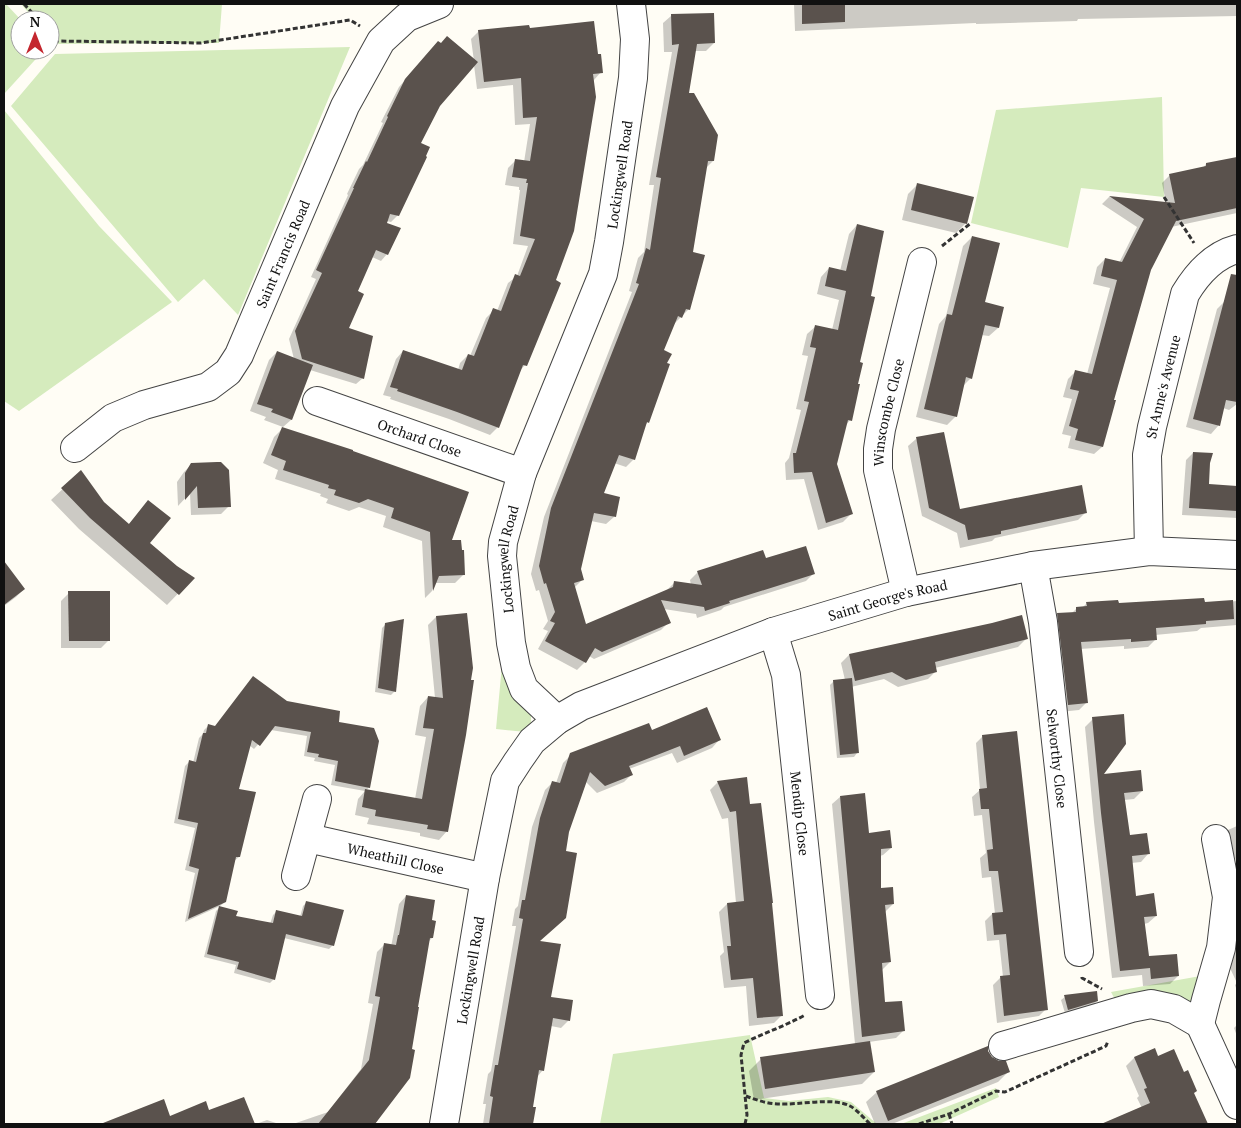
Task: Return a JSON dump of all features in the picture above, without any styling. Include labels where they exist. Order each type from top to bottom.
[{"type":"street","name":"Saint Francis Road","points":[[75,448],[113,418],[144,405],[208,387],[228,372],[239,355],[345,106],[381,42],[407,17],[439,4]]},
{"type":"street","name":"Lockingwell Road","points":[[444,1124],[485,878],[505,781],[532,741],[557,720],[524,689],[516,668],[511,643],[502,556],[503,542],[522,473],[603,274],[633,78],[635,39],[631,4]]},
{"type":"street","name":"St Anne's Avenue","points":[[1148,551],[1147,455],[1152,427],[1185,294],[1195,278],[1208,265],[1230,251],[1237,249]]},
{"type":"street","name":"Winscombe Close","points":[[906,592],[878,470],[878,449],[881,429],[922,262]]},
{"type":"street","name":"Orchard Close","points":[[317,401],[522,473]]},
{"type":"street","name":"Saint George's Road","points":[[557,720],[581,706],[773,632],[906,592],[1033,566],[1148,551],[1237,555]]},
{"type":"street","name":"Selworthy Close","points":[[1033,566],[1043,622],[1079,952]]},
{"type":"street","name":"Mendip Close","points":[[773,632],[786,675],[820,995]]},
{"type":"street","points":[[296,876],[308,838],[317,799]]},
{"type":"street","name":"Wheathill Close","points":[[308,838],[485,878]]},
{"type":"street","points":[[1200,1024],[1221,948],[1227,897],[1216,839]]},
{"type":"street","points":[[1003,1046],[1131,1008],[1152,1004],[1174,1009],[1200,1024],[1237,1106]]},
{"type":"path","points":[[60,41],[200,43],[350,20],[359,26],[363,37],[381,42]]},
{"type":"path","points":[[1164,197],[1208,265]]},
{"type":"path","points":[[922,262],[970,223]]},
{"type":"path","points":[[919,1124],[949,1114],[996,1091],[1006,1092],[1106,1046],[1113,1030],[1102,990],[1082,978],[1079,952]]},
{"type":"path","points":[[745,1124],[747,1115],[746,1096],[741,1055],[744,1043],[807,1014],[820,995]]},
{"type":"path","points":[[746,1096],[759,1101],[778,1104],[837,1102],[850,1106],[870,1124]]},
{"type":"path","points":[[949,1114],[952,1124]]},
{"type":"green space","points":[[4,4],[6,4],[12,10],[10,10],[10,60],[35,60],[4,94]]},
{"type":"green space","points":[[21,4],[222,4],[219,43],[60,44],[60,10],[26,10]]},
{"type":"green space","points":[[350,47],[238,315],[204,279],[178,302],[11,106],[50,60],[60,60],[60,54]]},
{"type":"green space","points":[[1162,97],[1164,197],[1081,188],[1068,248],[971,223],[996,110]]},
{"type":"green space","points":[[4,110],[99,226],[172,302],[19,411],[4,401]]},
{"type":"green space","points":[[502,665],[531,710],[531,724],[526,732],[496,729]]},
{"type":"green space","points":[[1206,975],[1196,1003],[1185,1006],[1117,1003],[1111,992]]},
{"type":"green space","points":[[750,1035],[764,1098],[789,1101],[828,1097],[851,1102],[877,1124],[600,1124],[613,1054]]},
{"type":"green space","points":[[996,1088],[999,1097],[939,1124],[901,1124]]},
{"type":"building","points":[[802,4],[845,4],[845,22],[802,24]]},
{"type":"building","points":[[714,13],[715,43],[697,44],[689,93],[694,93],[718,135],[714,161],[708,161],[693,252],[705,255],[690,310],[686,309],[682,318],[678,316],[664,350],[672,354],[667,363],[670,364],[649,423],[647,422],[635,460],[619,455],[604,493],[620,497],[616,517],[594,513],[581,569],[584,580],[574,583],[586,624],[673,587],[674,581],[702,585],[697,571],[763,550],[766,558],[806,546],[815,574],[729,601],[730,603],[705,611],[704,607],[661,600],[671,623],[602,652],[595,648],[586,663],[545,641],[555,623],[550,621],[555,612],[539,566],[551,508],[639,284],[636,283],[646,248],[650,250],[661,178],[656,177],[679,44],[672,45],[671,14]]},
{"type":"building","points":[[594,21],[598,54],[601,54],[603,73],[593,74],[596,97],[574,231],[556,280],[561,283],[527,366],[523,365],[499,428],[397,391],[398,389],[390,387],[403,350],[462,370],[468,354],[474,356],[493,308],[501,311],[515,274],[520,276],[535,239],[520,236],[527,179],[512,177],[515,159],[530,161],[537,117],[523,118],[521,78],[484,82],[478,30],[529,25],[530,28]]},
{"type":"building","points":[[447,36],[478,62],[440,106],[421,143],[430,147],[427,157],[399,216],[390,214],[387,223],[401,228],[388,255],[376,250],[358,291],[364,294],[349,328],[373,336],[364,379],[302,359],[295,331],[322,273],[316,270],[405,79],[438,41],[441,43]]},
{"type":"building","points":[[1237,157],[1237,208],[1176,221],[1151,270],[1114,400],[1116,400],[1103,447],[1075,440],[1078,429],[1069,426],[1079,391],[1070,389],[1075,370],[1092,374],[1117,280],[1101,276],[1105,258],[1122,262],[1144,219],[1109,196],[1175,203],[1169,174],[1206,166],[1206,163]]},
{"type":"building","points":[[917,183],[974,197],[967,224],[911,210]]},
{"type":"building","points":[[857,224],[884,231],[871,296],[875,297],[860,362],[863,363],[858,384],[860,384],[852,421],[848,420],[837,464],[853,514],[826,523],[812,472],[794,473],[793,453],[796,453],[809,402],[804,401],[816,348],[810,347],[815,325],[838,330],[846,291],[825,286],[829,267],[846,271]]},
{"type":"building","points":[[972,236],[1000,243],[985,302],[1004,307],[999,328],[985,325],[972,379],[966,377],[957,417],[924,409],[947,314],[952,315]]},
{"type":"building","points":[[1231,274],[1237,275],[1237,402],[1226,400],[1220,426],[1193,419]]},
{"type":"building","points":[[277,351],[313,365],[292,420],[271,412],[273,409],[257,404]]},
{"type":"building","points":[[282,427],[353,450],[469,492],[452,540],[461,540],[462,550],[464,550],[465,575],[439,576],[433,591],[430,532],[391,518],[394,508],[368,499],[359,503],[334,495],[336,490],[328,488],[329,485],[283,470],[286,461],[271,455]]},
{"type":"building","points":[[944,432],[960,509],[1082,485],[1087,513],[968,540],[965,525],[929,508],[916,437]]},
{"type":"building","points":[[1193,452],[1213,453],[1210,463],[1209,484],[1237,486],[1237,511],[1189,508]]},
{"type":"building","points":[[221,462],[229,470],[231,507],[198,508],[197,486],[185,500],[185,473],[191,463]]},
{"type":"building","points":[[81,470],[104,502],[129,524],[148,500],[171,518],[150,543],[177,566],[195,578],[179,595],[90,518],[61,488]]},
{"type":"building","points":[[4,561],[25,589],[4,605]]},
{"type":"building","points":[[68,591],[110,591],[110,641],[69,641]]},
{"type":"building","points":[[1204,598],[1205,602],[1233,600],[1234,619],[1206,621],[1206,624],[1156,628],[1157,640],[1131,642],[1131,639],[1081,642],[1088,703],[1068,705],[1057,613],[1076,612],[1076,607],[1087,606],[1086,602],[1118,600],[1119,603]]},
{"type":"building","points":[[467,613],[473,668],[471,680],[474,680],[448,832],[427,829],[428,825],[375,816],[376,810],[362,807],[365,789],[422,799],[434,729],[423,728],[428,696],[443,698],[436,616]]},
{"type":"building","points":[[1022,615],[1028,639],[935,662],[937,672],[906,680],[892,672],[855,681],[849,654]]},
{"type":"building","points":[[404,619],[396,692],[378,688],[385,623]]},
{"type":"building","points":[[253,676],[287,701],[340,711],[339,722],[374,728],[379,741],[370,788],[335,781],[338,761],[318,757],[319,754],[307,752],[311,732],[275,726],[260,746],[252,740],[239,789],[256,792],[240,857],[236,857],[226,902],[188,919],[199,869],[189,866],[198,823],[178,819],[189,760],[196,762],[203,733],[206,733],[208,724],[215,726]]},
{"type":"building","points":[[852,678],[859,753],[840,755],[833,680]]},
{"type":"building","points":[[707,707],[721,740],[684,756],[680,746],[629,766],[633,775],[605,786],[590,772],[569,832],[566,851],[577,853],[566,918],[540,941],[561,944],[551,997],[573,1000],[570,1021],[553,1018],[544,1071],[539,1070],[533,1107],[536,1107],[533,1124],[489,1124],[493,1097],[490,1096],[495,1065],[498,1065],[523,919],[519,918],[522,900],[525,900],[540,818],[552,781],[560,783],[570,753],[649,723],[652,730]]},
{"type":"building","points":[[1124,714],[1126,744],[1104,774],[1141,770],[1143,791],[1124,793],[1130,835],[1147,833],[1150,854],[1132,856],[1136,896],[1154,893],[1157,916],[1144,917],[1149,956],[1177,954],[1179,976],[1151,979],[1150,968],[1120,971],[1101,813],[1092,717]]},
{"type":"building","points":[[1017,731],[1048,1010],[1004,1016],[1000,976],[1010,975],[1006,934],[994,935],[992,913],[1003,912],[998,871],[989,871],[987,850],[993,849],[989,809],[981,809],[979,789],[987,788],[982,735]]},
{"type":"building","points":[[747,777],[750,804],[761,803],[773,903],[783,1016],[757,1018],[753,978],[731,980],[727,946],[731,946],[727,903],[744,901],[736,811],[730,812],[717,781]]},
{"type":"building","points":[[865,793],[869,833],[890,830],[892,848],[881,849],[881,888],[893,887],[894,904],[885,905],[891,962],[882,963],[885,1002],[902,1001],[905,1031],[862,1037],[840,796]]},
{"type":"building","points":[[406,895],[435,900],[432,920],[436,921],[433,938],[430,938],[418,1007],[412,1049],[415,1050],[410,1078],[375,1124],[318,1124],[369,1060],[380,997],[375,996],[384,943],[396,945]]},
{"type":"building","points":[[306,901],[344,910],[334,946],[286,934],[275,980],[237,969],[239,962],[207,954],[219,906],[238,911],[236,916],[273,923],[276,910],[302,916]]},
{"type":"building","points":[[1097,991],[1098,1001],[1068,1010],[1064,995]]},
{"type":"building","points":[[870,1041],[875,1072],[765,1089],[760,1057]]},
{"type":"building","points":[[988,1046],[988,1051],[992,1057],[999,1061],[1006,1061],[1010,1072],[888,1121],[876,1091]]},
{"type":"building","points":[[1155,1048],[1158,1056],[1174,1049],[1184,1072],[1188,1070],[1197,1091],[1194,1093],[1208,1124],[1101,1124],[1150,1103],[1144,1089],[1147,1088],[1134,1057]]},
{"type":"building","points":[[244,1097],[255,1124],[103,1124],[164,1099],[170,1116],[206,1101],[209,1110]]}]
